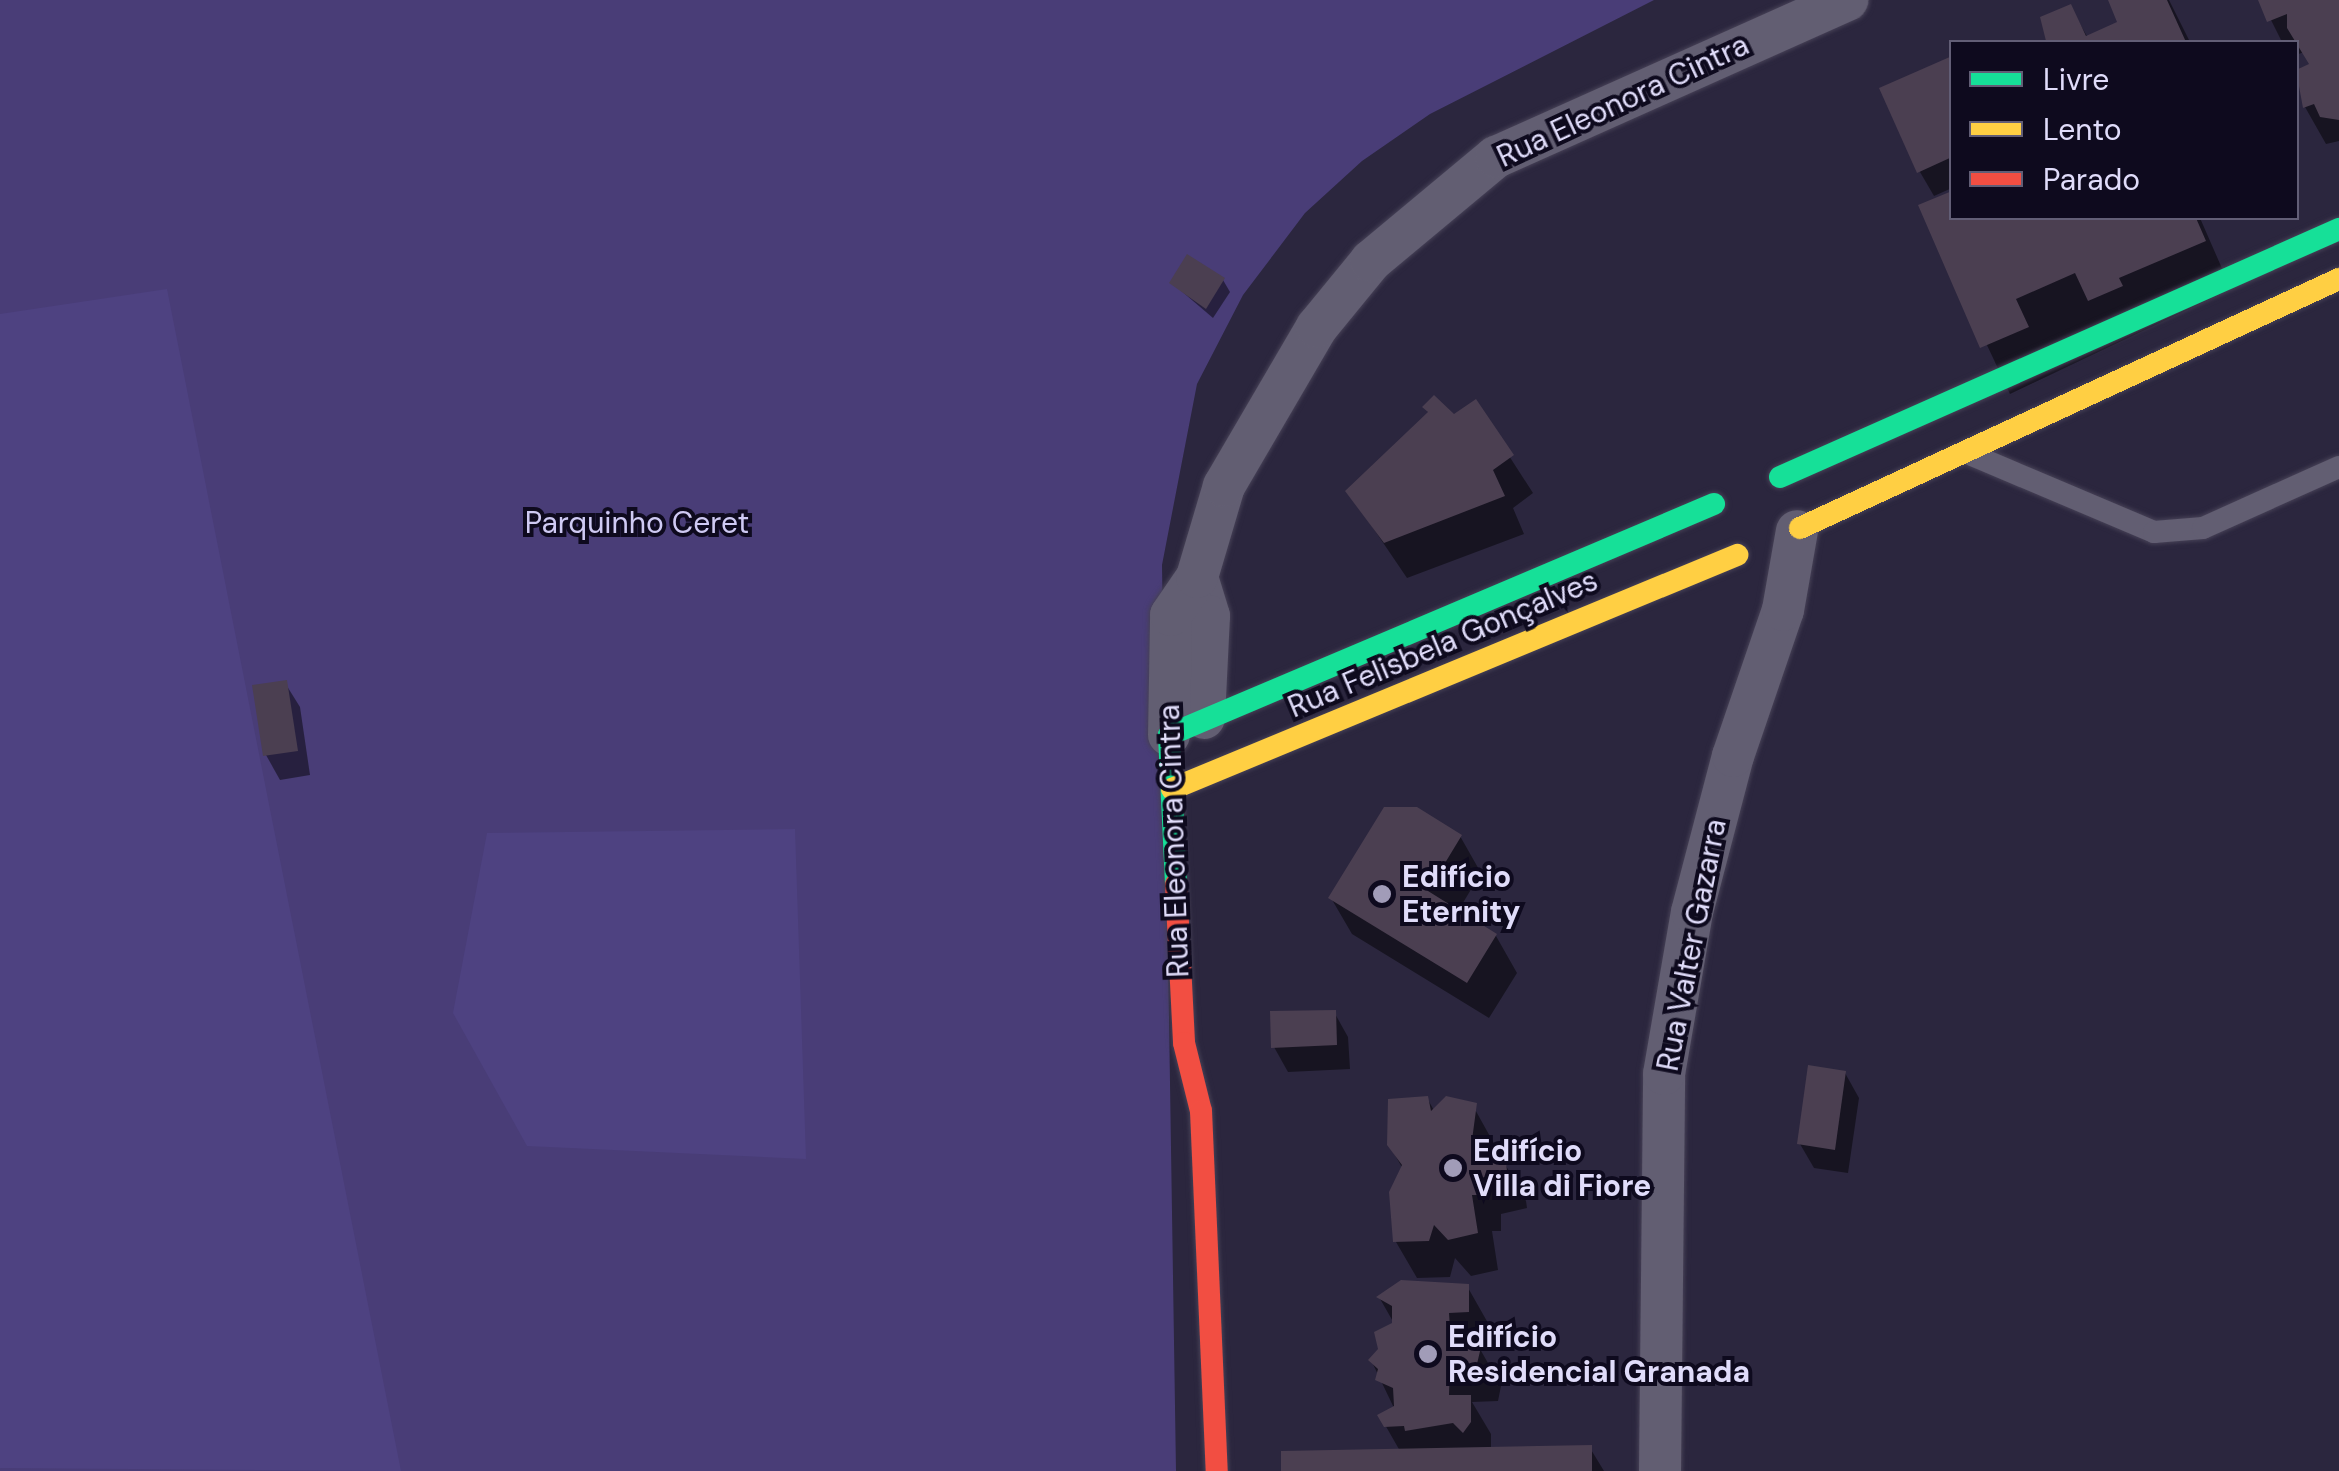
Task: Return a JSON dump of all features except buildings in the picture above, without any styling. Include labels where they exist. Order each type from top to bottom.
[{"type":"street","name":"Rua Eleonora Cintra","points":[[1217,1471],[1201,1111],[1184,1043],[1172,790],[1209,616],[1197,577],[1224,486],[1317,327],[1370,261],[1496,157],[1847,0]]},
{"type":"street","points":[[1794,507],[2339,230]]},
{"type":"street","points":[[1794,507],[1966,453],[2339,279]]},
{"type":"street","points":[[1754,471],[1794,507]]},
{"type":"street","points":[[1728,481],[1714,504],[1713,524],[1743,556],[1783,610]]},
{"type":"street","name":"Rua Felisbela Gonçalves","points":[[1187,726],[1714,504]]},
{"type":"street","name":"Rua Felisbela Gonçalves","points":[[1172,790],[1743,556],[1762,560],[1786,549],[1794,507]]},
{"type":"street","name":"Rua Valter Gazarra","points":[[1660,1471],[1664,1074],[1692,912],[1733,756],[1783,610],[1794,507]]},
{"type":"street","name":"Rua Eleonora Cintra","points":[[1187,726],[1205,775],[1206,811]]},
{"type":"street","name":"Rua Eleonora Cintra","points":[[1201,1111],[1212,1058]]},
{"type":"lane","points":[[1966,453],[2154,532],[2203,528],[2339,467]]},
{"type":"green space","name":"Parquinho Ceret","points":[[0,0],[1654,0],[1430,114],[1362,161],[1305,213],[1243,295],[1197,384],[1162,565],[1176,1471],[0,1471]]},
{"type":"shaded area","points":[[167,289],[401,1471],[0,1468],[0,314]]},
{"type":"shaded area","points":[[795,829],[806,1159],[527,1146],[453,1013],[487,833]]},
{"type":"traffic: fast","points":[[1780,477],[2339,229]]},
{"type":"traffic: fast","points":[[1176,884],[1169,735],[1714,504]]},
{"type":"traffic: slow","points":[[1800,528],[2339,279]]},
{"type":"traffic: slow","points":[[1172,789],[1737,555]]},
{"type":"traffic: jam","points":[[1176,884],[1184,1043],[1201,1111],[1217,1471]]},
{"type":"place","name":"Edifício Eternity","points":[[1382,894]]},
{"type":"place","name":"Edifício Villa di Fiore","points":[[1453,1168]]},
{"type":"place","name":"Edifício Residencial Granada","points":[[1428,1354]]}]
